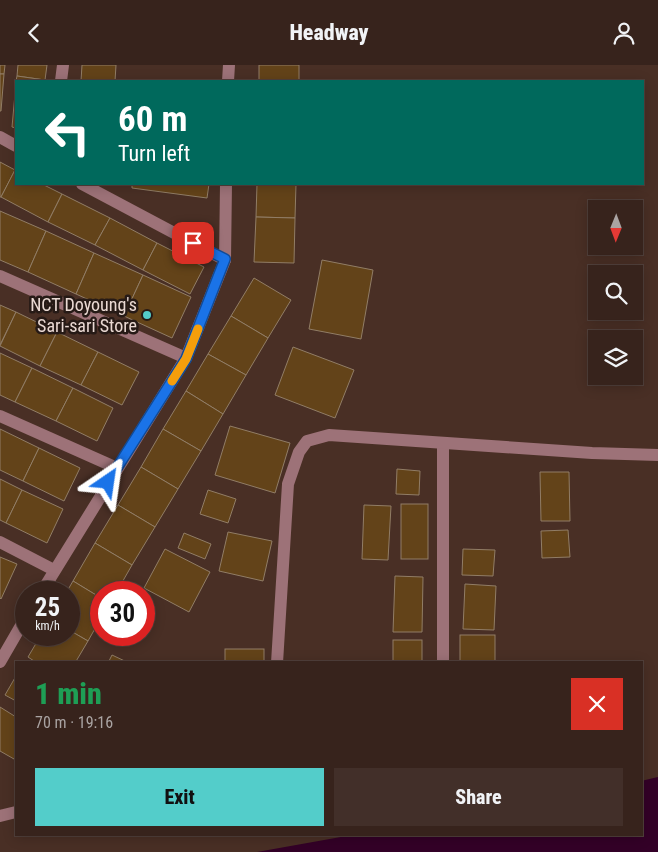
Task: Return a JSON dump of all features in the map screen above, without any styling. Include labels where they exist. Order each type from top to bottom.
[{"type":"street","points":[[60,80],[63,65]]},
{"type":"street","points":[[228,80],[229,65]]},
{"type":"street","points":[[0,137],[15,145]]},
{"type":"street","points":[[84,185],[225,259]]},
{"type":"street","points":[[48,581],[186,359],[225,259],[226,185]]},
{"type":"street","points":[[0,276],[186,359]]},
{"type":"street","points":[[0,416],[117,468]]},
{"type":"street","points":[[277,661],[288,484],[299,452],[307,441],[329,435],[658,455]]},
{"type":"street","points":[[443,443],[443,661]]},
{"type":"street","points":[[0,542],[54,570]]},
{"type":"street","points":[[0,662],[15,636]]},
{"type":"street","points":[[0,816],[15,812]]},
{"type":"shaded area","points":[[658,777],[658,852],[257,852],[346,836],[643,836],[643,781]]},
{"type":"building","points":[[0,65],[5,65],[4,74],[0,74]]},
{"type":"building","points":[[18,65],[47,65],[45,80],[17,76]]},
{"type":"building","points":[[82,65],[116,65],[115,80],[81,80]]},
{"type":"building","points":[[259,65],[299,65],[299,80],[259,80]]},
{"type":"building","points":[[0,74],[4,74],[1,111],[0,111]]},
{"type":"building","points":[[17,76],[45,80],[16,80]]},
{"type":"building","points":[[15,94],[15,128],[12,127]]},
{"type":"building","points":[[0,162],[15,170],[1,197],[0,197]]},
{"type":"building","points":[[15,170],[15,185],[44,185],[62,194],[48,222],[1,197]]},
{"type":"building","points":[[132,185],[209,185],[207,198],[132,188]]},
{"type":"building","points":[[257,185],[296,185],[295,218],[256,217]]},
{"type":"building","points":[[62,194],[110,218],[95,245],[48,222]]},
{"type":"building","points":[[0,211],[46,231],[28,272],[0,260]]},
{"type":"building","points":[[256,217],[295,218],[294,263],[254,262]]},
{"type":"building","points":[[110,218],[157,243],[143,270],[95,245]]},
{"type":"building","points":[[46,231],[94,253],[76,294],[28,272]]},
{"type":"building","points":[[157,243],[204,267],[190,294],[143,270]]},
{"type":"building","points":[[94,253],[143,275],[124,316],[76,294]]},
{"type":"building","points":[[322,260],[373,270],[361,339],[309,329]]},
{"type":"building","points":[[143,275],[191,297],[172,338],[124,316]]},
{"type":"building","points":[[254,278],[291,300],[268,338],[231,316]]},
{"type":"building","points":[[0,305],[16,312],[0,345]]},
{"type":"building","points":[[16,312],[57,332],[40,366],[0,346]]},
{"type":"building","points":[[231,316],[268,338],[246,375],[208,354]]},
{"type":"building","points":[[57,332],[98,352],[81,385],[40,366]]},
{"type":"building","points":[[293,347],[354,370],[335,418],[275,395]]},
{"type":"building","points":[[98,352],[139,372],[122,405],[81,385]]},
{"type":"building","points":[[0,353],[32,368],[15,402],[0,395]]},
{"type":"building","points":[[208,354],[246,375],[223,414],[186,391]]},
{"type":"building","points":[[32,368],[73,388],[56,421],[15,402]]},
{"type":"building","points":[[73,388],[113,408],[97,441],[56,421]]},
{"type":"building","points":[[186,391],[223,414],[201,451],[163,429]]},
{"type":"building","points":[[230,426],[290,443],[275,493],[215,475]]},
{"type":"building","points":[[0,429],[39,448],[23,481],[0,470]]},
{"type":"building","points":[[163,429],[201,451],[178,489],[141,467]]},
{"type":"building","points":[[39,448],[80,468],[64,501],[23,481]]},
{"type":"building","points":[[141,467],[178,489],[155,527],[118,505]]},
{"type":"building","points":[[397,469],[420,471],[419,495],[396,494]]},
{"type":"building","points":[[540,472],[569,472],[570,521],[541,521]]},
{"type":"building","points":[[0,479],[22,490],[6,523],[0,520]]},
{"type":"building","points":[[22,490],[63,509],[47,543],[6,523]]},
{"type":"building","points":[[208,490],[236,499],[228,523],[200,514]]},
{"type":"building","points":[[401,504],[428,504],[428,559],[401,559]]},
{"type":"building","points":[[118,505],[155,527],[132,565],[95,543]]},
{"type":"building","points":[[364,505],[391,506],[388,560],[362,559]]},
{"type":"building","points":[[568,530],[570,557],[542,558],[541,531]]},
{"type":"building","points":[[228,532],[272,541],[263,581],[219,571]]},
{"type":"building","points":[[184,533],[211,544],[205,559],[178,548]]},
{"type":"building","points":[[95,543],[132,565],[123,581],[90,581],[90,591],[80,585],[80,581],[73,581]]},
{"type":"building","points":[[165,549],[210,572],[189,612],[155,594],[155,581],[148,581]]},
{"type":"building","points":[[463,549],[495,550],[493,576],[462,575]]},
{"type":"building","points":[[0,557],[17,564],[1,599],[0,598]]},
{"type":"building","points":[[395,576],[423,577],[422,632],[393,632]]},
{"type":"building","points":[[465,584],[496,586],[494,630],[463,629]]},
{"type":"building","points":[[80,585],[90,591],[90,637],[88,641],[80,636]]},
{"type":"building","points":[[460,635],[495,635],[495,661],[460,661]]},
{"type":"building","points":[[80,636],[88,641],[76,661],[34,661],[28,657],[34,646],[80,646]]},
{"type":"building","points":[[393,640],[422,640],[422,661],[393,661]]},
{"type":"building","points":[[225,649],[264,649],[264,661],[225,661]]},
{"type":"building","points":[[112,655],[125,661],[109,661]]},
{"type":"building","points":[[15,678],[15,700],[5,695]]},
{"type":"building","points":[[0,707],[15,716],[15,757],[14,759],[0,751]]},
{"type":"slow traffic","points":[[172,381],[186,359],[198,329]]},
{"type":"place","name":"NCT Doyoung's Sari-sari Store","points":[[147,315]]},
{"type":"route","points":[[108,482],[186,359],[225,259],[193,243]]}]
